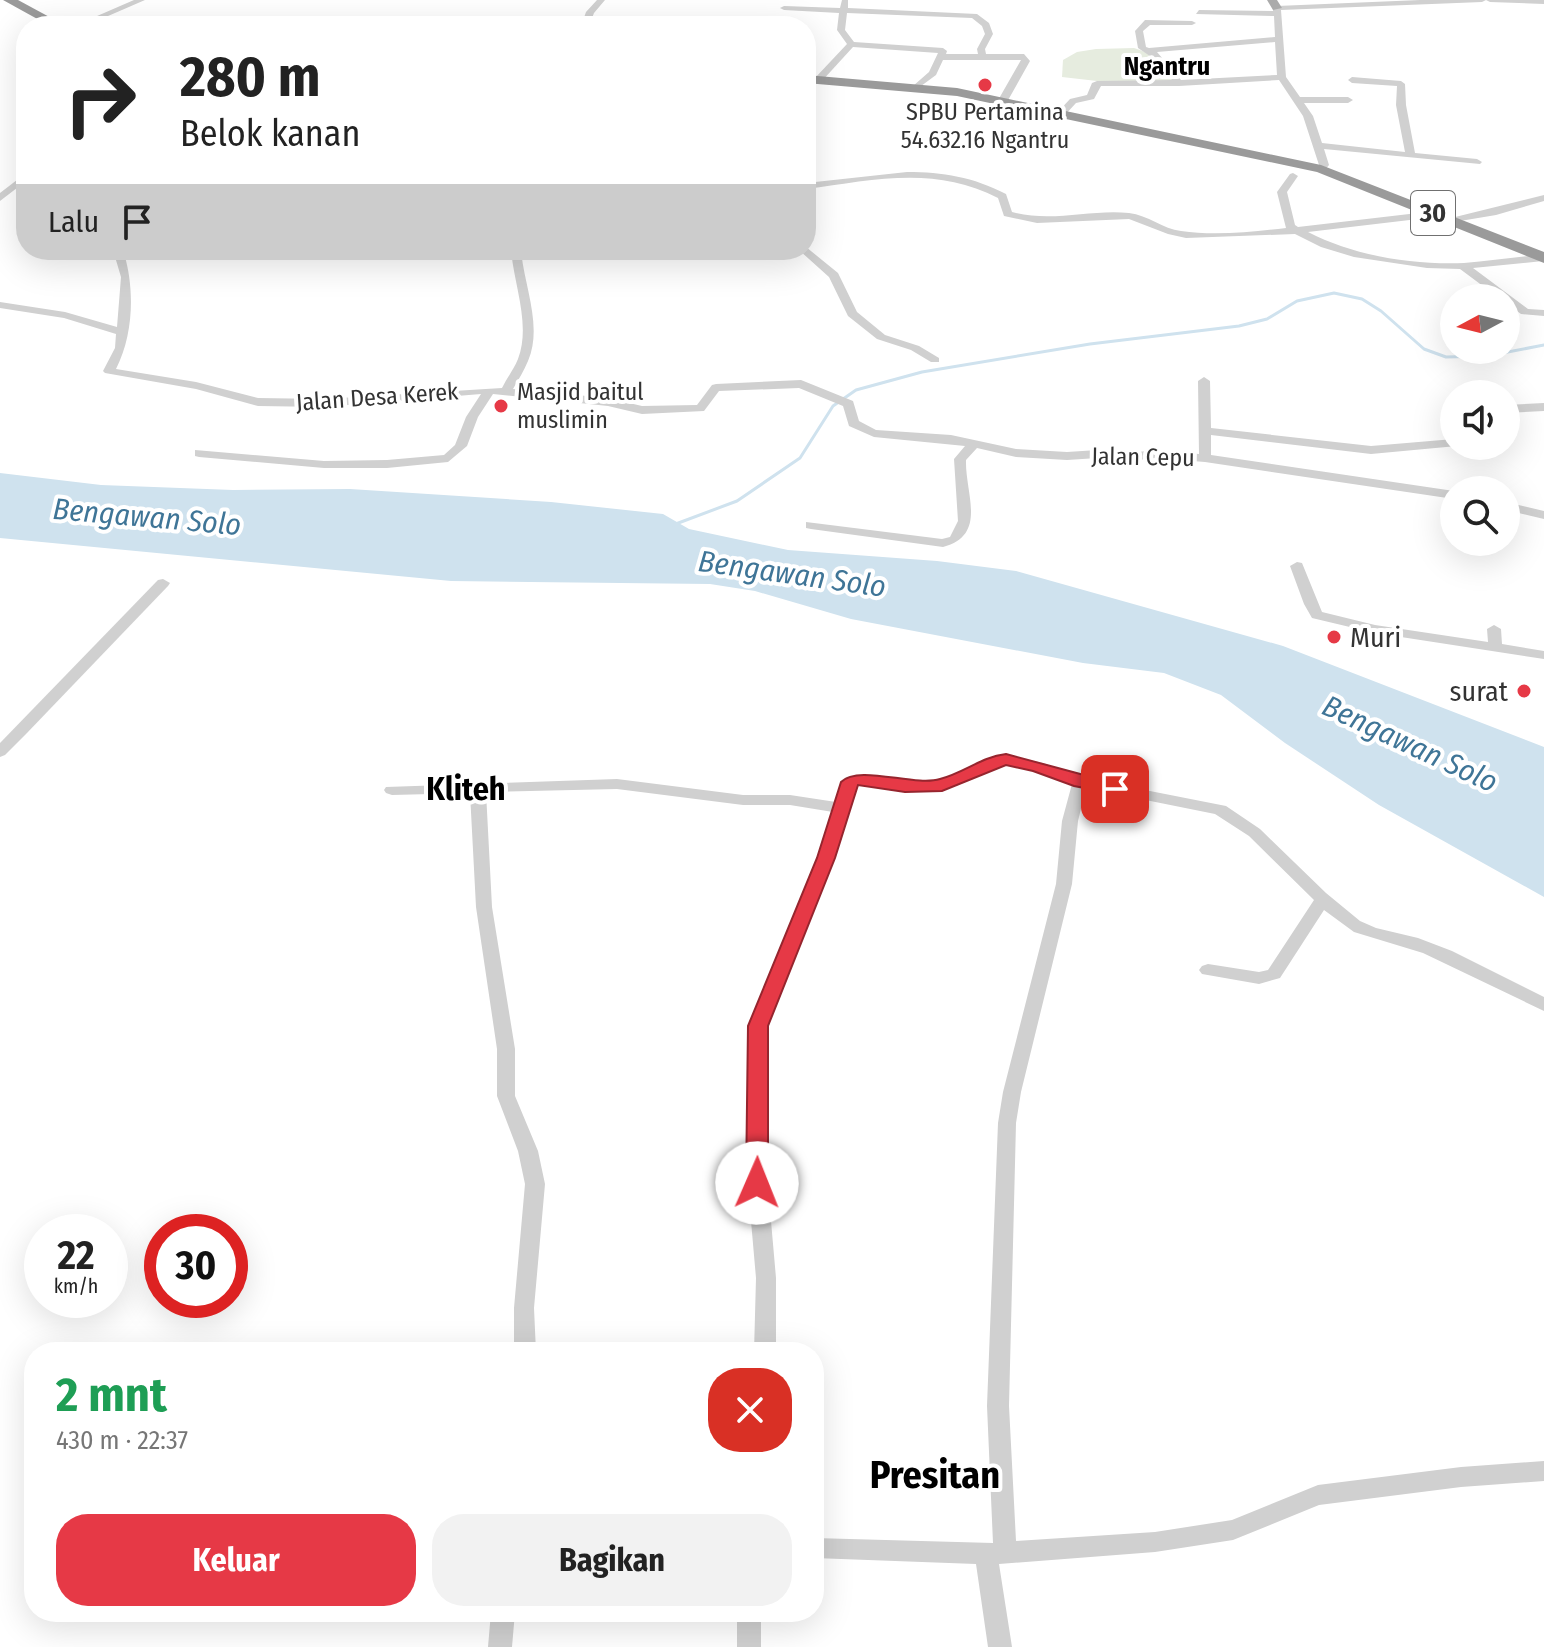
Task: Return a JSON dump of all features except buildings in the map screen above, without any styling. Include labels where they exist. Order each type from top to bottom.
[{"type":"highway","points":[[9,0],[40,16]]},
{"type":"highway","name":"30","points":[[816,80],[917,86],[1321,169],[1544,258]]},
{"type":"street","points":[[102,16],[141,0]]},
{"type":"street","points":[[589,16],[601,0]]},
{"type":"street","points":[[845,0],[841,30],[851,44]]},
{"type":"street","points":[[1194,0],[1199,12]]},
{"type":"street","points":[[1199,12],[1482,0]]},
{"type":"street","points":[[1490,0],[1544,2]]},
{"type":"street","points":[[1275,7],[1281,39],[1282,77],[1308,116],[1320,146],[1324,165],[1321,169]]},
{"type":"street","points":[[784,8],[977,16],[989,34],[981,49],[982,55]]},
{"type":"street","points":[[1198,46],[1192,23],[1199,12]]},
{"type":"street","points":[[1179,83],[1164,60],[1140,45],[1139,31],[1144,23],[1192,23]]},
{"type":"street","points":[[1151,50],[1281,39]]},
{"type":"street","points":[[816,76],[851,44],[940,50],[944,53],[933,73],[917,86]]},
{"type":"street","points":[[942,57],[982,55],[1025,59],[1002,102]]},
{"type":"street","points":[[1061,114],[1073,101],[1091,97],[1099,83],[1179,83],[1282,77]]},
{"type":"street","points":[[1352,80],[1389,80],[1401,84],[1401,105],[1410,154]]},
{"type":"street","points":[[1295,100],[1348,100]]},
{"type":"street","points":[[1320,146],[1477,162]]},
{"type":"street","points":[[816,185],[941,174],[966,178],[996,192],[1006,199],[1008,214],[1017,217],[1066,220],[1133,216],[1181,235],[1253,235],[1496,212],[1544,198]]},
{"type":"street","points":[[1293,176],[1282,192],[1288,224],[1325,245],[1354,254],[1427,265],[1463,266],[1544,258]]},
{"type":"street","points":[[0,198],[6,188]]},
{"type":"street","points":[[0,305],[65,315],[122,332],[126,277],[121,260]]},
{"type":"street","points":[[506,391],[524,359],[527,346],[528,327],[518,260]]},
{"type":"street","points":[[816,260],[834,275],[852,314],[881,337],[915,348],[935,360]]},
{"type":"street","points":[[1463,266],[1525,312],[1544,313]]},
{"type":"street","name":"Jalan Desa Kerek","points":[[122,332],[120,352],[109,371],[196,386],[251,402],[324,403],[490,390],[608,402],[647,411],[700,408],[714,389],[720,387],[798,383],[849,404]]},
{"type":"street","points":[[1204,381],[1205,458]]},
{"type":"street","points":[[199,453],[259,460],[378,464],[448,458],[461,446],[472,417],[490,390]]},
{"type":"street","name":"Jalan Cepu","points":[[849,404],[853,423],[870,432],[1047,456],[1113,453],[1134,457],[1155,454],[1205,458],[1440,493]]},
{"type":"street","points":[[1520,408],[1544,407]]},
{"type":"street","points":[[1207,431],[1371,450],[1440,444]]},
{"type":"street","points":[[811,525],[943,543],[954,541],[958,538],[965,516],[960,459],[974,444]]},
{"type":"street","points":[[1520,509],[1544,515]]},
{"type":"street","points":[[1297,566],[1317,615],[1375,629],[1544,655]]},
{"type":"street","points":[[0,752],[86,662],[117,635],[163,583]]},
{"type":"street","points":[[1494,629],[1495,647]]},
{"type":"street","points":[[765,1342],[766,1278],[756,1164],[758,1026],[819,875],[850,782],[855,779],[905,786],[942,785],[1000,760],[1038,766],[1080,782],[1182,800],[1229,814],[1322,900],[1361,929],[1415,944],[1506,982],[1544,1005]]},
{"type":"street","points":[[1000,1647],[995,1553],[1007,1123],[1064,884],[1070,821],[1080,782]]},
{"type":"street","points":[[392,790],[617,784],[743,800],[790,800],[841,808]]},
{"type":"street","points":[[478,789],[484,907],[506,1049],[506,1096],[528,1151],[535,1184],[524,1308],[525,1342]]},
{"type":"street","points":[[1208,970],[1259,978],[1274,974],[1322,900]]},
{"type":"street","points":[[824,1548],[995,1553],[1210,1535],[1233,1530],[1318,1495],[1461,1477],[1544,1471]]},
{"type":"street","points":[[500,1647],[502,1622]]},
{"type":"street","points":[[749,1622],[749,1647]]},
{"type":"shaded area","points":[[1134,48],[1158,61],[1175,82],[1097,81],[1062,77],[1063,60],[1077,52]]},
{"type":"water","name":"Bengawan Solo","points":[[0,473],[101,485],[233,490],[350,489],[551,502],[663,514],[689,529],[788,550],[937,561],[1016,571],[1283,646],[1544,747],[1544,897],[1379,805],[1285,743],[1221,695],[1164,673],[1083,663],[851,619],[755,591],[710,584],[451,581],[0,538]]},
{"type":"waterway","points":[[673,525],[737,501],[800,458],[833,406],[856,390],[922,372],[1090,344],[1239,326],[1267,319],[1297,301],[1334,293],[1362,299],[1381,311],[1424,349],[1446,357],[1487,356],[1544,345]]},
{"type":"place","name":"SPBU Pertamina 54.632.16 Ngantru","points":[[985,85]]},
{"type":"place","name":"Masjid baitul muslimin","points":[[501,406]]},
{"type":"place","name":"Muri","points":[[1334,637]]},
{"type":"place","name":"surat","points":[[1524,691]]},
{"type":"district","name":"Ngantru","points":[[1167,66]]},
{"type":"district","name":"Kliteh","points":[[466,789]]},
{"type":"district","name":"Presitan","points":[[935,1475]]},
{"type":"route","points":[[757,1183],[759,1097],[755,1063],[758,1026],[826,858],[850,782],[858,779],[905,786],[942,785],[995,761],[1006,760],[1038,766],[1080,782],[1115,789]]}]
